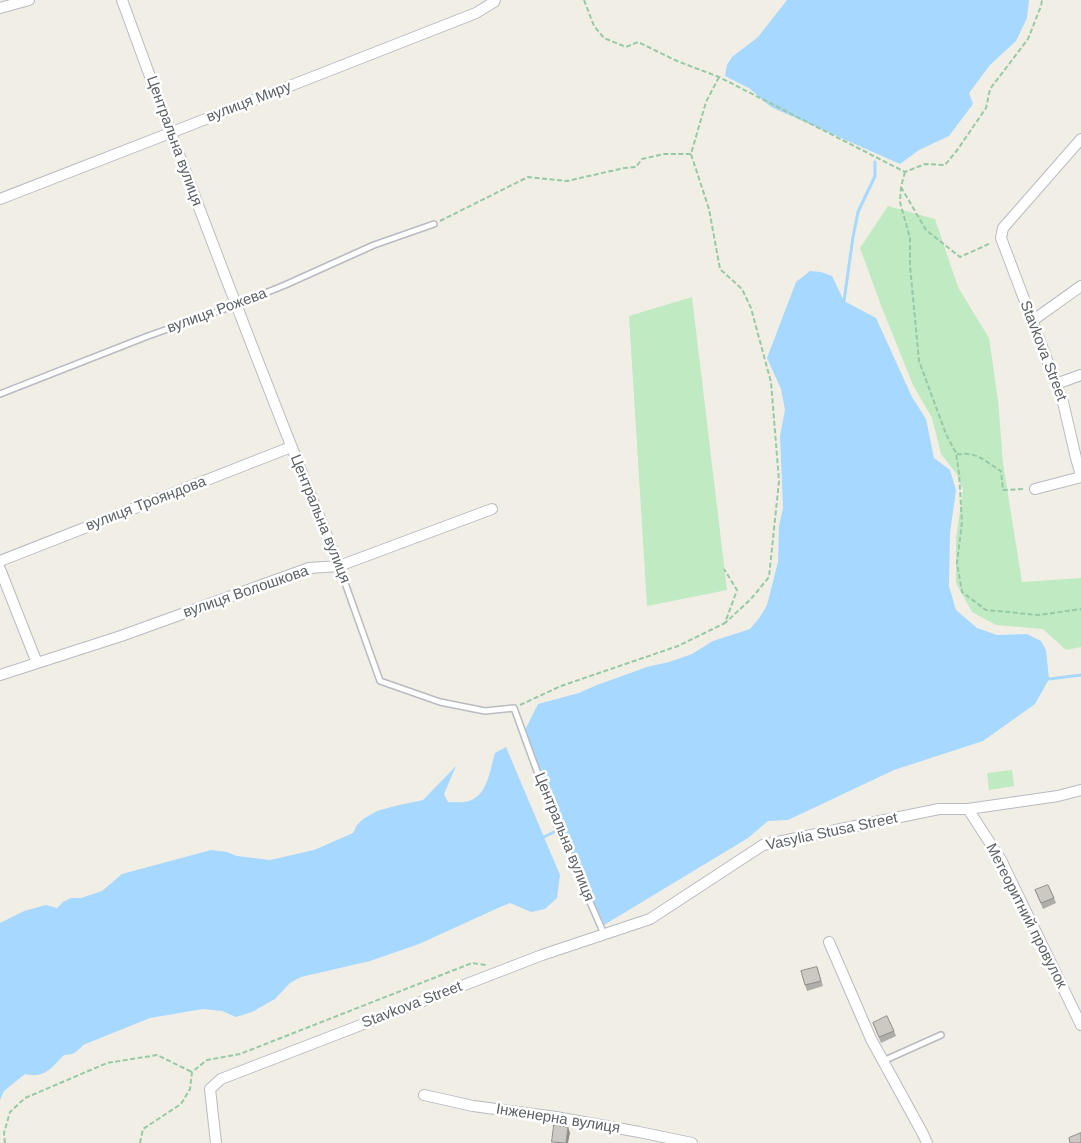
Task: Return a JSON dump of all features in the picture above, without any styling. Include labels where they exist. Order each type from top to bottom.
[{"type":"street","points":[[0,8],[29,0]]},
{"type":"street","name":"Центральна вулиця","points":[[122,0],[170,134],[339,566]]},
{"type":"street","name":"вулиця Миру","points":[[0,199],[476,13],[495,0]]},
{"type":"street","points":[[1002,234],[1081,139]]},
{"type":"street","name":"Stavkova Street","points":[[1002,234],[1063,402],[1081,476],[1035,489]]},
{"type":"street","points":[[1032,320],[1081,286]]},
{"type":"street","points":[[1056,384],[1081,375]]},
{"type":"street","name":"вулиця Трояндова","points":[[0,561],[291,447]]},
{"type":"street","name":"вулиця Волошкова","points":[[0,675],[121,636],[309,568],[339,566],[492,510]]},
{"type":"street","points":[[0,569],[37,663]]},
{"type":"street","name":"Vasylia Stusa Street","points":[[604,934],[650,919],[763,845],[939,809],[968,809],[1058,796],[1081,790]]},
{"type":"street","name":"Метеоритний провулок","points":[[968,809],[1001,860],[1081,1025]]},
{"type":"street","name":"Stavkova Street","points":[[216,1143],[210,1089],[221,1079],[510,967],[604,934]]},
{"type":"street","points":[[830,942],[871,1039],[923,1134],[926,1143]]},
{"type":"street","name":"Інженерна вулиця","points":[[424,1096],[473,1106],[565,1118],[692,1143]]},
{"type":"lane","name":"вулиця Рожева","points":[[0,394],[148,336],[236,305],[374,246],[434,224]]},
{"type":"lane","name":"Центральна вулиця","points":[[339,566],[380,681],[440,702],[485,711],[514,708],[558,830],[604,934]]},
{"type":"lane","points":[[883,1061],[941,1035]]},
{"type":"path","points":[[584,0],[594,26],[604,38],[626,48],[638,42],[677,61],[719,78],[905,172],[925,164],[945,165],[986,108],[990,89],[1028,38],[1042,0]]},
{"type":"path","points":[[514,708],[561,686],[678,646],[725,623],[751,599],[769,577],[779,481],[771,382],[751,308],[742,290],[720,269],[709,209],[691,154],[706,102],[719,78]]},
{"type":"path","points":[[434,224],[528,177],[567,181],[636,166],[642,158],[664,154],[691,154]]},
{"type":"path","points":[[905,172],[900,202],[910,238],[910,266],[919,361],[946,434],[956,453],[959,473],[962,522],[957,564],[962,592],[986,610],[1039,615],[1081,609]]},
{"type":"path","points":[[901,187],[926,230],[960,257],[1002,234]]},
{"type":"path","points":[[956,453],[960,455],[968,454],[983,459],[1001,471],[1003,490],[1035,489]]},
{"type":"path","points":[[724,569],[737,590],[725,623]]},
{"type":"path","points":[[5,1143],[4,1133],[10,1112],[25,1098],[107,1063],[157,1055],[192,1072]]},
{"type":"green space","points":[[888,206],[935,219],[958,287],[989,338],[998,400],[1003,463],[1022,582],[1081,578],[1081,647],[1066,650],[1043,629],[996,625],[972,612],[956,583],[956,538],[963,490],[956,473],[941,454],[932,418],[913,385],[860,248]]},
{"type":"green space","points":[[692,297],[727,590],[647,606],[629,316]]},
{"type":"green space","points":[[1012,770],[1014,786],[989,790],[987,773]]},
{"type":"water","points":[[787,0],[1029,0],[1027,18],[1016,41],[990,65],[969,93],[973,104],[949,136],[919,150],[900,164],[771,107],[749,88],[725,76],[727,65],[732,57],[758,37]]},
{"type":"water","points":[[810,271],[832,276],[844,301],[876,318],[912,397],[926,419],[934,458],[950,470],[956,490],[950,533],[949,586],[956,610],[977,628],[997,635],[1027,634],[1041,641],[1046,650],[1049,679],[1035,704],[983,741],[894,770],[788,820],[768,821],[748,838],[604,925],[558,829],[523,734],[538,704],[579,693],[647,667],[692,654],[713,641],[750,629],[760,617],[767,605],[778,562],[779,526],[783,508],[780,436],[785,410],[781,389],[767,358],[796,282]]},
{"type":"water","points":[[506,747],[560,875],[557,898],[545,909],[531,912],[510,903],[419,944],[370,961],[301,977],[290,983],[275,999],[252,1012],[236,1017],[222,1011],[203,1009],[150,1018],[83,1045],[75,1053],[64,1055],[48,1071],[38,1075],[25,1074],[4,1091],[0,1100],[0,923],[24,911],[46,905],[57,908],[71,898],[81,898],[102,891],[122,874],[211,850],[227,852],[237,856],[270,860],[314,850],[353,833],[363,819],[377,811],[423,800],[456,766],[444,794],[448,802],[469,801],[475,798],[484,787],[490,774],[495,753]]},
{"type":"building","points":[[1048,885],[1054,898],[1041,903],[1035,890]]},
{"type":"building","points":[[817,967],[821,981],[805,985],[801,971]]},
{"type":"building","points":[[887,1016],[894,1031],[879,1037],[873,1023]]},
{"type":"building","points":[[554,1125],[568,1127],[566,1143],[552,1142]]},
{"type":"building","points":[[1081,1133],[1081,1143],[1070,1143],[1069,1138]]},
{"type":"waterway","points":[[844,301],[858,212],[875,176],[875,162]]},
{"type":"waterway","points":[[1049,679],[1081,675]]},
{"type":"waterway","points":[[544,837],[558,830]]}]
